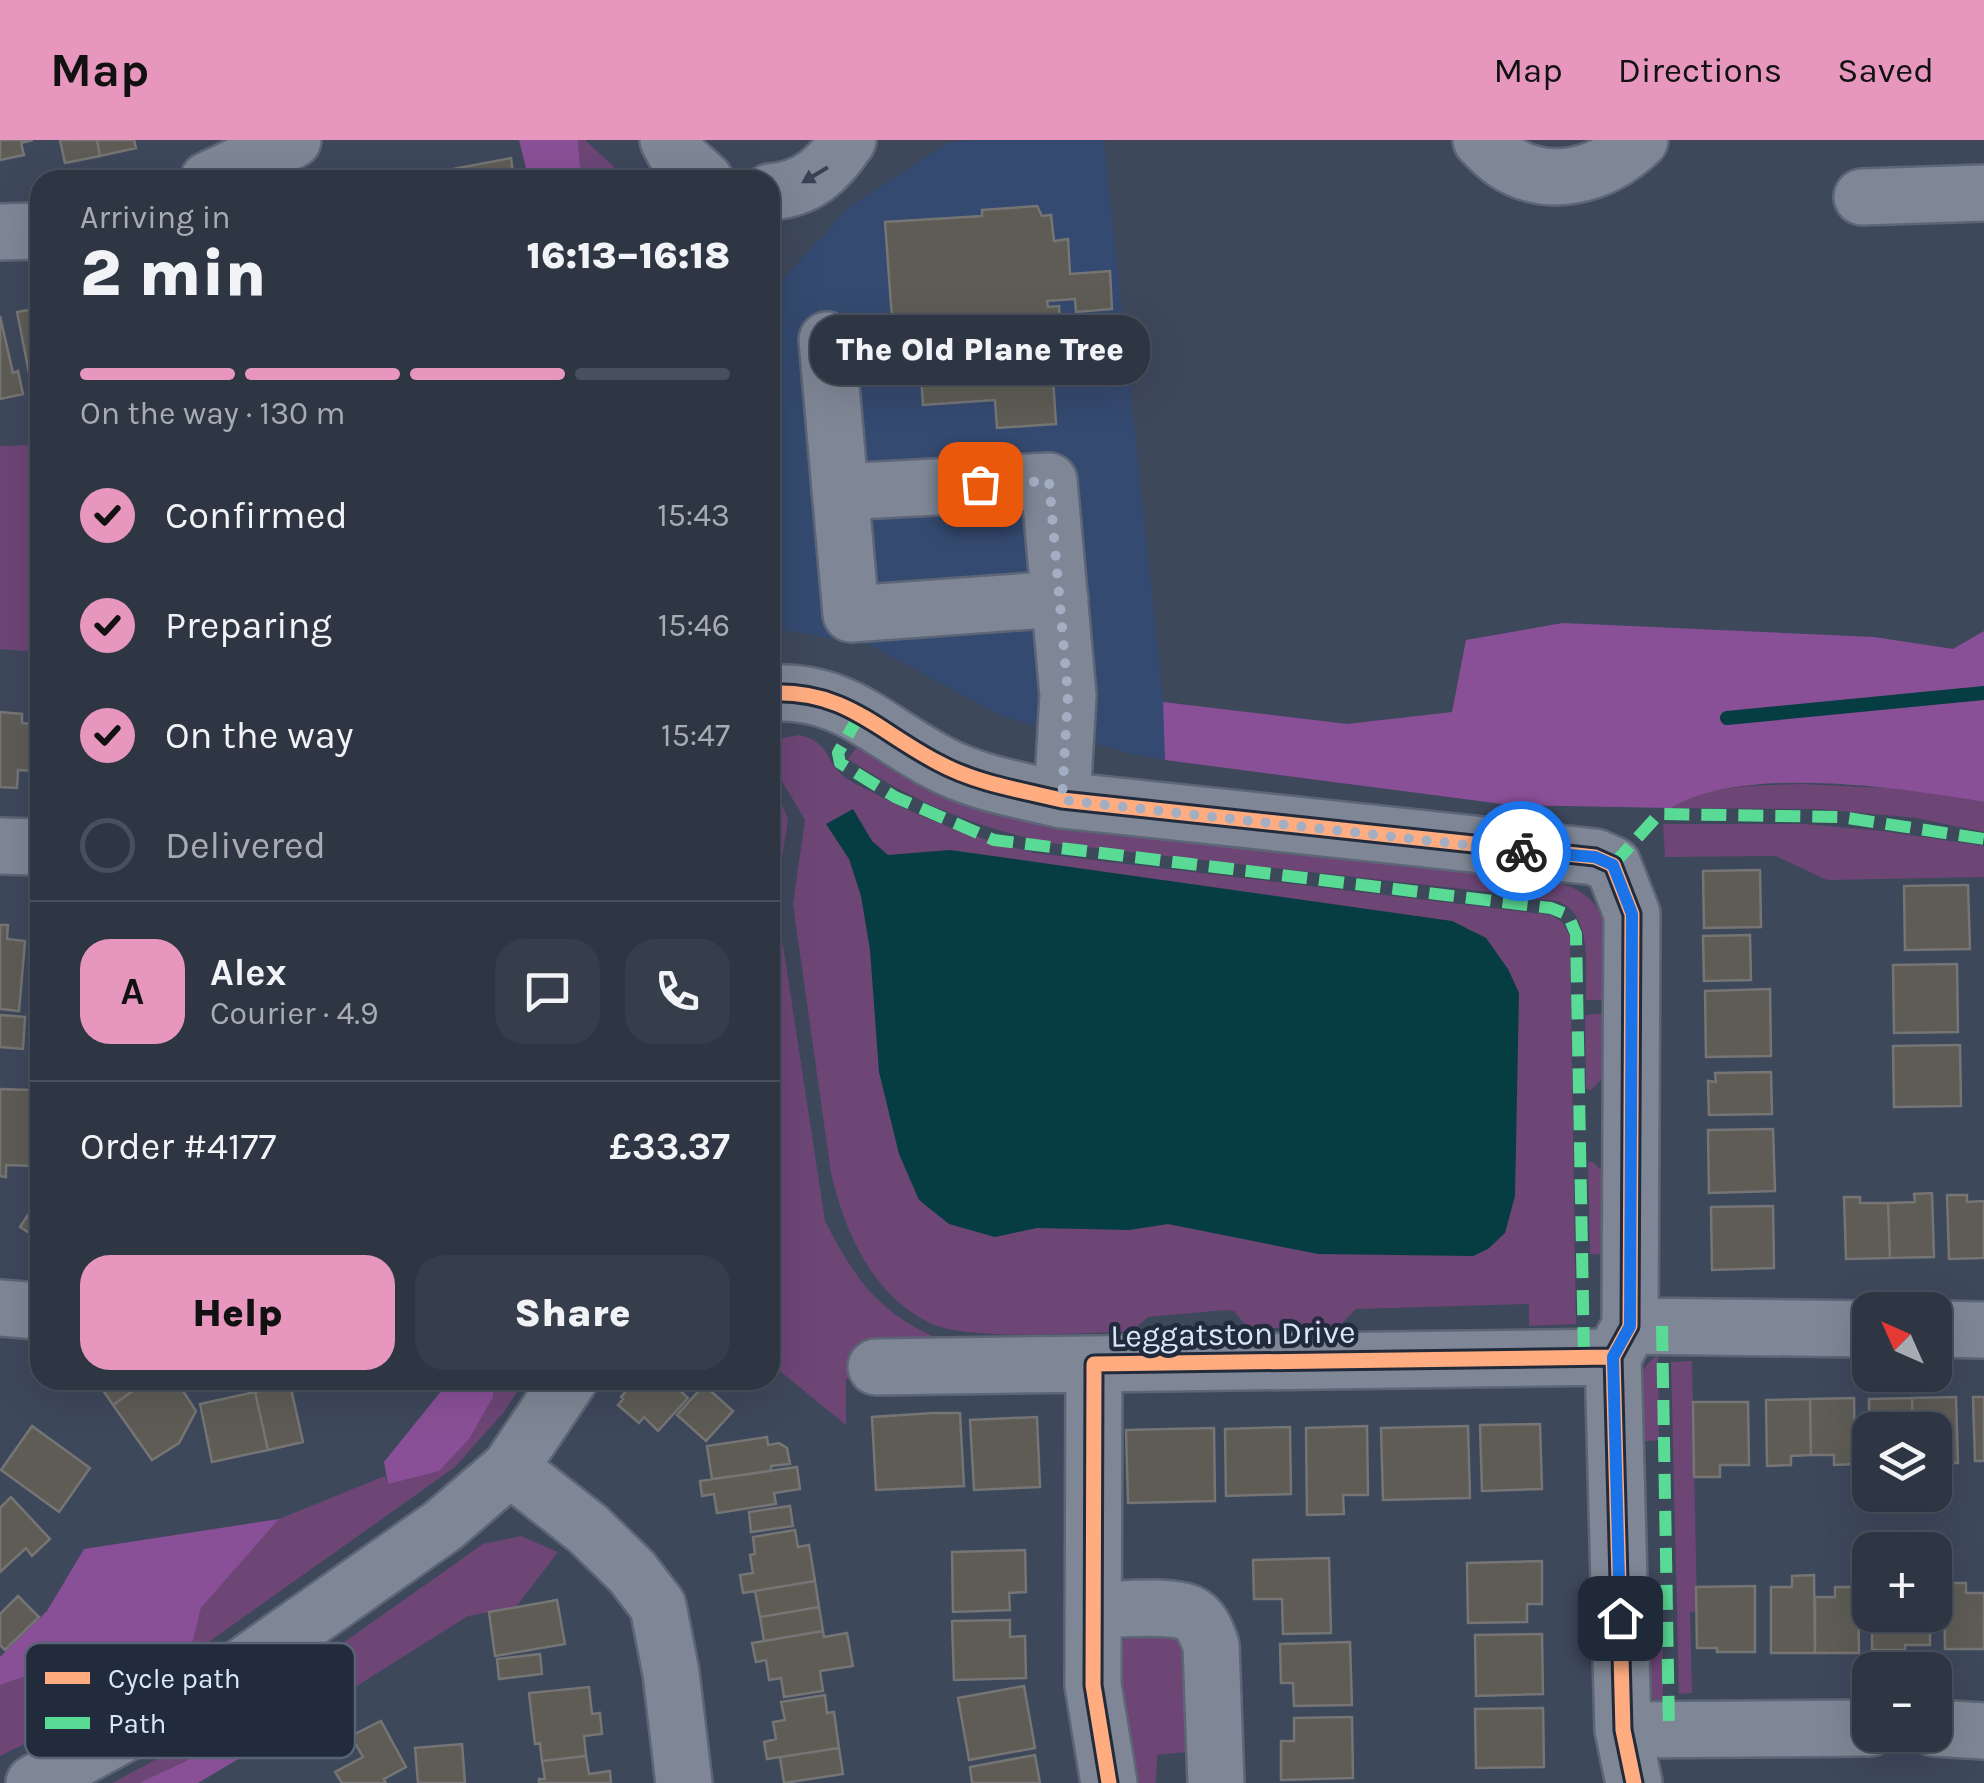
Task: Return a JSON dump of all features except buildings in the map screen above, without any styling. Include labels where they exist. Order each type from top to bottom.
[{"type":"street","points":[[668,140],[675,153],[694,170]]},
{"type":"street","points":[[780,191],[789,191],[828,169],[848,140]]},
{"type":"street","points":[[1480,140],[1504,162],[1534,174],[1565,178],[1596,171],[1624,156],[1640,140]]},
{"type":"street","points":[[242,170],[296,154]]},
{"type":"street","points":[[1862,197],[1984,193]]},
{"type":"street","points":[[0,232],[30,231]]},
{"type":"street","points":[[828,340],[851,614],[1060,599]]},
{"type":"street","points":[[840,492],[1049,481],[1068,695],[1062,800]]},
{"type":"street","points":[[780,694],[827,698],[865,716],[938,763],[986,782],[1062,800],[1595,857],[1613,865],[1632,914],[1622,1341],[1623,1730],[1634,1783]]},
{"type":"street","points":[[0,846],[30,847]]},
{"type":"street","name":"Leggatston Drive","points":[[1109,1783],[1093,1685],[1094,1364],[1852,1330]]},
{"type":"street","points":[[1952,1330],[1984,1330]]},
{"type":"street","points":[[876,1367],[1094,1364]]},
{"type":"street","points":[[276,1643],[402,1556],[510,1468],[562,1390]]},
{"type":"street","points":[[510,1468],[588,1529],[632,1572],[658,1606],[684,1783]]},
{"type":"street","points":[[1093,1610],[1174,1610],[1190,1613],[1204,1625],[1211,1644],[1216,1783]]},
{"type":"street","points":[[1623,1730],[1852,1728]]},
{"type":"street","points":[[1952,1729],[1984,1731]]},
{"type":"street","points":[[34,1783],[79,1758]]},
{"type":"shaded area","points":[[519,140],[578,140],[580,170],[526,170]]},
{"type":"shaded area","points":[[578,140],[585,140],[617,170],[580,170]]},
{"type":"shaded area","points":[[1104,140],[1167,737],[1165,760],[1130,754],[999,715],[870,645],[780,630],[780,282],[848,208],[947,143]]},
{"type":"shaded area","points":[[30,445],[30,651],[0,649],[0,446]]},
{"type":"shaded area","points":[[1563,623],[1874,637],[1953,649],[1984,631],[1984,802],[1868,786],[1780,783],[1702,795],[1671,808],[1510,805],[1165,760],[1163,702],[1347,724],[1452,712],[1466,640]]},
{"type":"shaded area","points":[[799,735],[809,738],[846,778],[914,813],[1035,853],[1551,915],[1563,923],[1570,937],[1576,1324],[1529,1326],[1529,1304],[1356,1309],[1337,1328],[1248,1328],[1234,1311],[1225,1310],[1148,1317],[1131,1332],[999,1334],[948,1329],[909,1311],[876,1278],[864,1259],[844,1217],[831,1173],[793,904],[805,820],[780,778],[780,739]]},
{"type":"shaded area","points":[[859,744],[1038,822],[1510,876],[1508,894],[1049,843],[968,820],[897,788],[848,759]]},
{"type":"shaded area","points":[[1801,784],[1909,789],[1984,802],[1984,832],[1916,818],[1820,809],[1671,808],[1718,790]]},
{"type":"shaded area","points":[[780,800],[788,819],[780,872]]},
{"type":"shaded area","points":[[853,809],[872,841],[888,855],[950,850],[1452,921],[1486,938],[1519,993],[1515,1196],[1505,1233],[1488,1249],[1473,1256],[1318,1254],[1168,1224],[1129,1230],[1037,1228],[995,1237],[949,1224],[919,1200],[899,1154],[879,1072],[870,950],[861,896],[849,859],[826,824]]},
{"type":"shaded area","points":[[1663,824],[1804,824],[1984,846],[1984,877],[1827,880],[1776,856],[1665,857]]},
{"type":"shaded area","points":[[1525,876],[1576,889],[1600,913],[1607,950],[1608,1000],[1586,1000],[1585,943],[1577,917],[1556,901],[1524,899]]},
{"type":"shaded area","points":[[780,925],[825,1221],[874,1296],[905,1321],[948,1343],[858,1379],[846,1379],[846,1425],[780,1371]]},
{"type":"shaded area","points":[[1607,1013],[1608,1072],[1591,1090],[1586,1089],[1585,1015]]},
{"type":"shaded area","points":[[1588,1162],[1593,1162],[1610,1179],[1611,1255],[1590,1254]]},
{"type":"shaded area","points":[[1658,1355],[1659,1440],[1636,1442],[1639,1383],[1642,1372]]},
{"type":"shaded area","points":[[1692,1361],[1697,1611],[1690,1612],[1692,1693],[1679,1694],[1671,1362]]},
{"type":"shaded area","points":[[442,1390],[493,1390],[493,1397],[469,1439],[439,1471],[388,1484],[384,1462]]},
{"type":"shaded area","points":[[493,1390],[518,1390],[455,1467],[207,1643],[192,1643],[201,1608],[279,1519],[385,1476],[388,1484],[493,1397]]},
{"type":"shaded area","points":[[279,1519],[201,1608],[192,1643],[25,1643],[25,1676],[0,1685],[0,1657],[47,1611],[84,1549]]},
{"type":"shaded area","points":[[521,1536],[558,1552],[516,1607],[468,1616],[355,1687],[355,1643],[343,1643],[483,1544]]},
{"type":"shaded area","points":[[1662,1603],[1663,1705],[1645,1693],[1640,1622],[1656,1604]]},
{"type":"shaded area","points":[[1149,1629],[1182,1636],[1192,1645],[1196,1751],[1157,1755],[1156,1783],[1127,1783],[1117,1647],[1128,1636]]},
{"type":"shaded area","points":[[25,1676],[25,1744],[0,1756],[0,1685]]},
{"type":"shaded area","points":[[159,1758],[193,1758],[139,1783],[112,1783]]},
{"type":"shaded area","points":[[192,1758],[240,1758],[198,1783],[139,1783]]},
{"type":"waterway","points":[[1727,718],[1984,693]]},
{"type":"marked path","points":[[860,714],[838,753],[840,763],[895,797],[994,840],[1551,908],[1568,915],[1576,934],[1584,1357]]},
{"type":"marked path","points":[[1613,865],[1659,814],[1841,817],[1984,839]]},
{"type":"marked path","points":[[1662,1326],[1669,1729]]},
{"type":"cycle path","points":[[780,693],[820,698],[840,705],[952,769],[1062,800],[1595,857],[1613,865],[1632,914],[1630,1326],[1613,1357],[1623,1730],[1634,1783]]},
{"type":"cycle path","points":[[1109,1783],[1093,1685],[1094,1364],[1613,1357]]},
{"type":"way so far","points":[[980,484],[1049,481],[1068,695],[1062,800],[1521,851]]},
{"type":"place","name":"The Old Plane Tree","points":[[980,484]]},
{"type":"route","points":[[1521,851],[1595,857],[1613,865],[1632,914],[1630,1326],[1613,1357],[1620,1618]]}]
